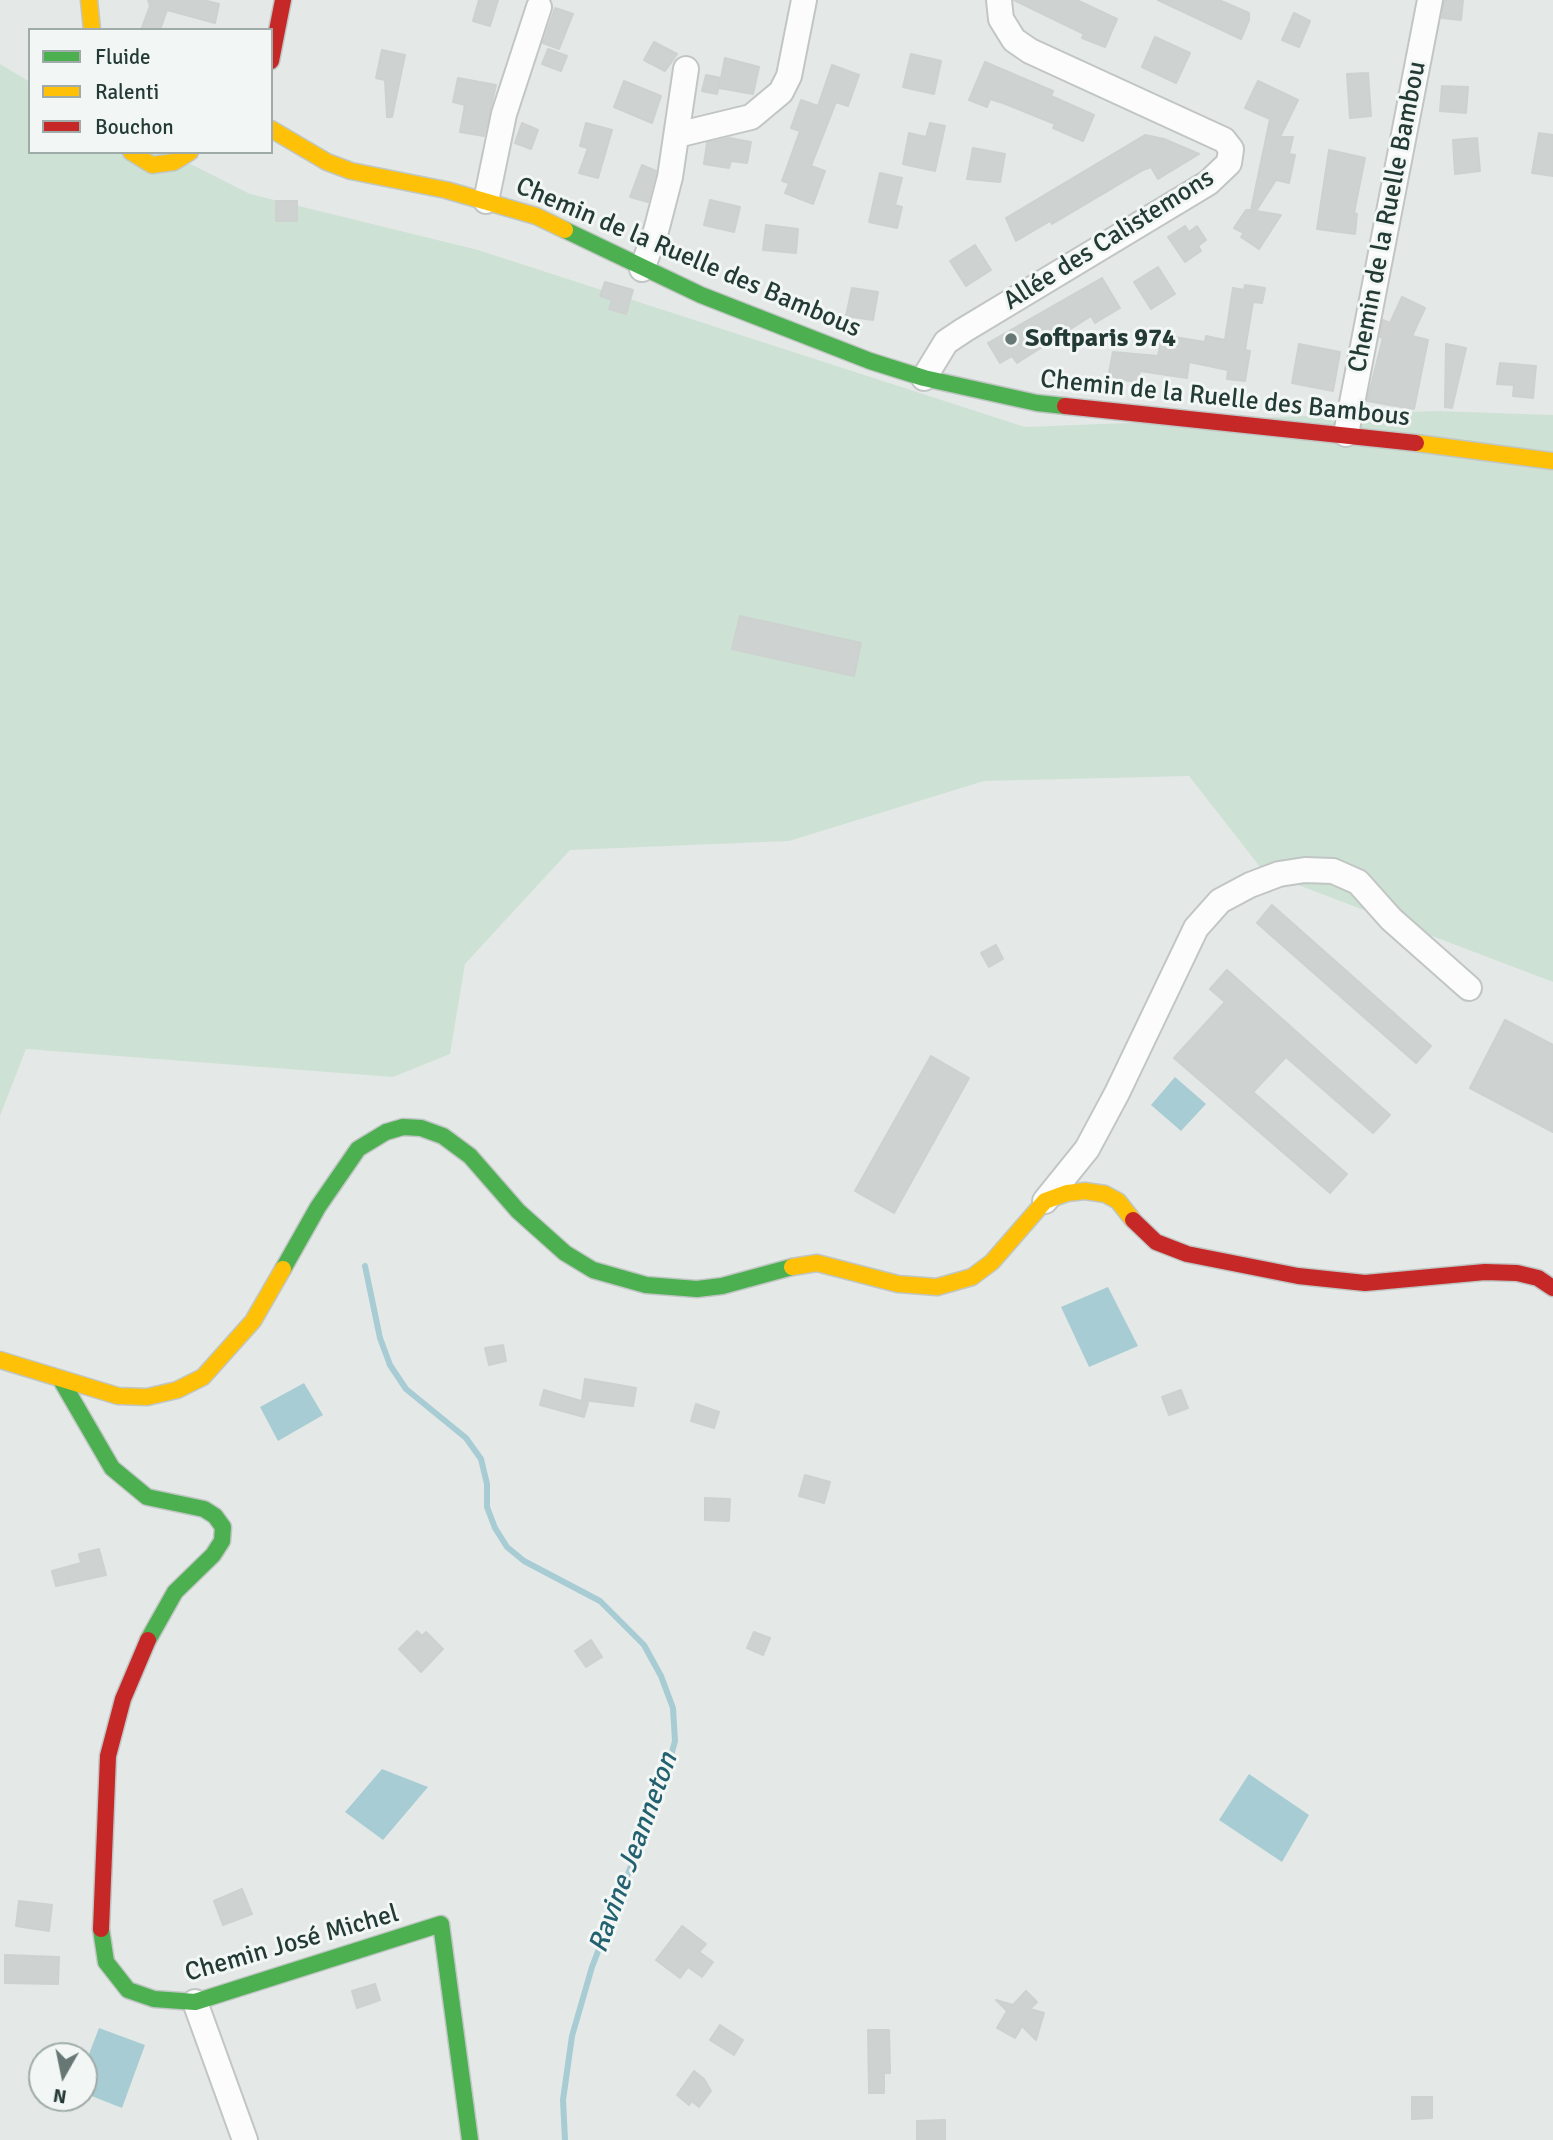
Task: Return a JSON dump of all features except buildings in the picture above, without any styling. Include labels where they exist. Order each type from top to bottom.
[{"type":"street","points":[[89,0],[92,28]]},
{"type":"street","points":[[273,51],[283,0]]},
{"type":"street","points":[[677,135],[751,117],[770,104],[789,76],[804,0]]},
{"type":"street","name":"Allée des Calistemons","points":[[924,379],[946,342],[1208,183],[1229,163],[1231,149],[1224,140],[1212,133],[1030,51],[1014,40],[1001,19],[999,0]]},
{"type":"street","name":"Chemin de la Ruelle Bambou","points":[[1346,434],[1430,0]]},
{"type":"street","points":[[486,201],[504,114],[539,7]]},
{"type":"street","points":[[642,269],[656,231],[677,135],[686,69]]},
{"type":"street","name":"Chemin de la Ruelle des Bambous","points":[[273,130],[327,162],[351,171],[486,201],[537,216],[642,269],[858,356],[924,379],[1037,403],[1346,434],[1553,461]]},
{"type":"street","points":[[134,154],[152,165],[174,162],[187,154]]},
{"type":"street","points":[[0,1360],[118,1396],[147,1397],[177,1390],[203,1377],[253,1321],[318,1207],[358,1149],[386,1132],[403,1127],[421,1128],[443,1136],[470,1156],[518,1211],[565,1253],[593,1270],[646,1285],[697,1289],[722,1286],[795,1266],[817,1263],[898,1284],[937,1287],[955,1283],[972,1277],[992,1262],[1087,1149],[1196,929],[1220,901],[1279,874],[1305,870],[1333,871],[1359,881],[1391,919],[1469,988]]},
{"type":"street","points":[[1045,1201],[1067,1193],[1105,1194],[1118,1201],[1143,1233],[1156,1242],[1186,1254],[1298,1276],[1365,1283],[1485,1272],[1517,1273],[1538,1278],[1553,1288]]},
{"type":"street","name":"Chemin José Michel","points":[[61,1380],[112,1468],[147,1497],[204,1509],[215,1516],[223,1527],[222,1541],[213,1555],[175,1592],[141,1652],[123,1699],[108,1756],[99,1917],[106,1962],[128,1990],[154,1999],[195,2002],[423,1932],[441,1924],[470,2140]]},
{"type":"street","points":[[195,2002],[245,2140]]},
{"type":"green space","points":[[0,64],[28,81],[28,154],[171,154],[250,194],[478,250],[1025,427],[1435,411],[1553,415],[1553,982],[1264,872],[1189,776],[984,781],[789,841],[570,850],[465,964],[450,1054],[393,1077],[26,1049],[0,1116]]},
{"type":"water","points":[[1175,1077],[1206,1104],[1181,1131],[1151,1105]]},
{"type":"water","points":[[1108,1287],[1138,1346],[1089,1367],[1061,1307]]},
{"type":"water","points":[[304,1383],[323,1415],[278,1441],[260,1407]]},
{"type":"water","points":[[382,1769],[428,1787],[383,1840],[345,1812]]},
{"type":"water","points":[[1249,1774],[1309,1815],[1282,1862],[1219,1820]]},
{"type":"water","points":[[99,2028],[145,2045],[122,2108],[98,2099],[98,2042],[94,2042]]},
{"type":"waterway","name":"Ravine Jeanneton","points":[[365,1266],[380,1338],[390,1365],[406,1389],[466,1438],[481,1459],[487,1484],[487,1507],[495,1528],[507,1547],[524,1561],[600,1601],[644,1645],[661,1676],[673,1708],[675,1741],[665,1778],[592,1967],[572,2036],[563,2100],[565,2140]]},
{"type":"traffic: fast","points":[[565,230],[701,295],[870,361],[924,378],[1037,403],[1065,406]]},
{"type":"traffic: fast","points":[[283,1269],[318,1207],[358,1149],[386,1132],[403,1127],[421,1128],[443,1136],[470,1156],[518,1211],[565,1253],[593,1270],[646,1285],[697,1289],[722,1286],[792,1267]]},
{"type":"traffic: fast","points":[[61,1380],[112,1468],[147,1497],[204,1509],[215,1516],[223,1527],[222,1541],[213,1555],[175,1592],[148,1640]]},
{"type":"traffic: fast","points":[[101,1929],[106,1962],[128,1990],[154,1999],[195,2002],[441,1924],[470,2140]]},
{"type":"traffic: slow","points":[[89,0],[92,28]]},
{"type":"traffic: slow","points":[[273,130],[327,162],[351,171],[446,190],[536,216],[565,230]]},
{"type":"traffic: slow","points":[[134,154],[152,165],[174,162],[187,154]]},
{"type":"traffic: slow","points":[[1416,443],[1553,461]]},
{"type":"traffic: slow","points":[[792,1267],[817,1263],[898,1284],[937,1287],[972,1277],[992,1262],[1045,1201],[1067,1193],[1085,1191],[1105,1194],[1118,1201],[1133,1220]]},
{"type":"traffic: slow","points":[[0,1360],[118,1396],[147,1397],[177,1390],[203,1377],[253,1321],[283,1269]]},
{"type":"traffic: jam","points":[[273,51],[283,0]]},
{"type":"traffic: jam","points":[[1065,406],[1416,443]]},
{"type":"traffic: jam","points":[[1133,1220],[1156,1242],[1187,1254],[1298,1276],[1365,1283],[1485,1272],[1517,1273],[1538,1278],[1553,1288]]},
{"type":"traffic: jam","points":[[101,1929],[108,1756],[123,1699],[148,1640]]},
{"type":"place","name":"Softparis 974","points":[[1011,339]]}]
